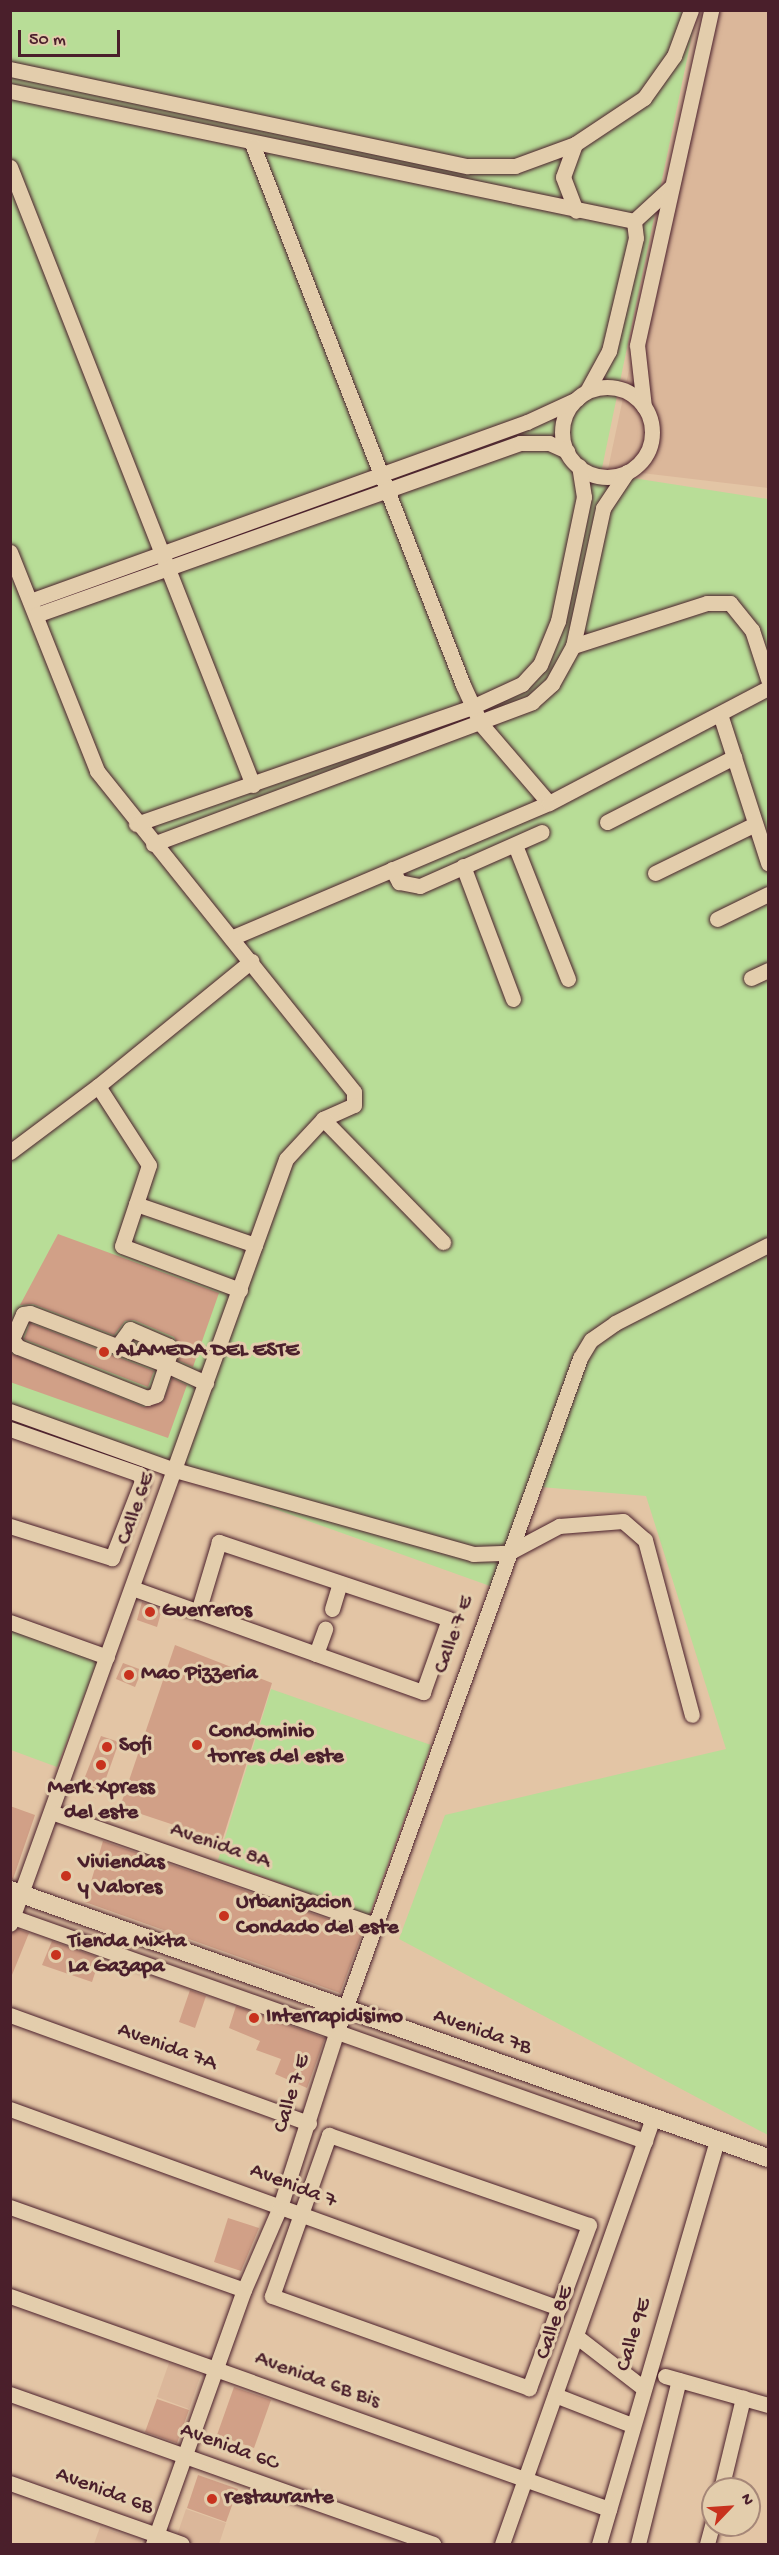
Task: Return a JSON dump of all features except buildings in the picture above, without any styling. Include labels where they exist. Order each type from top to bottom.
[{"type":"street","points":[[10,69],[468,166],[515,166],[575,144],[644,98],[674,56],[692,10]]},
{"type":"street","points":[[153,844],[481,724],[532,702],[552,684],[573,646],[603,508],[627,472],[643,459],[651,439],[644,406],[637,345],[711,10]]},
{"type":"street","points":[[10,91],[253,146],[634,221]]},
{"type":"street","points":[[575,144],[563,177],[576,211]]},
{"type":"street","points":[[253,146],[481,724],[549,803]]},
{"type":"street","points":[[10,166],[253,785]]},
{"type":"street","points":[[634,221],[670,188]]},
{"type":"street","points":[[567,451],[563,423],[609,351],[636,238],[634,221]]},
{"type":"street","points":[[33,608],[161,552],[380,471],[527,422],[582,395],[624,390],[644,406]]},
{"type":"street","points":[[33,608],[168,568],[520,443],[549,443],[567,451],[579,466],[602,476],[627,472]]},
{"type":"street","points":[[136,824],[474,706],[522,684],[549,650],[584,497],[579,466]]},
{"type":"street","points":[[10,552],[97,771],[136,824],[251,961],[354,1092],[354,1105],[323,1119],[443,1242]]},
{"type":"street","points":[[573,646],[707,603],[730,603],[752,630],[768,679]]},
{"type":"street","points":[[581,614],[595,628],[612,633]]},
{"type":"street","points":[[231,938],[549,803],[768,688]]},
{"type":"street","points":[[720,714],[768,863]]},
{"type":"street","points":[[607,822],[734,757]]},
{"type":"street","points":[[655,873],[755,824]]},
{"type":"street","points":[[392,869],[399,882],[412,886],[542,832]]},
{"type":"street","points":[[515,844],[567,979]]},
{"type":"street","points":[[463,866],[513,999]]},
{"type":"street","points":[[717,919],[768,894]]},
{"type":"street","points":[[10,1152],[98,1086],[251,961]]},
{"type":"street","points":[[751,978],[768,970]]},
{"type":"street","points":[[98,1086],[146,1154],[148,1165],[122,1246],[240,1290]]},
{"type":"street","name":"Calle 6E","points":[[11,1919],[16,1892],[51,1812],[286,1159],[323,1119]]},
{"type":"street","points":[[136,1204],[255,1245]]},
{"type":"street","name":"Calle 7 E","points":[[154,2540],[244,2290],[280,2207],[344,2010],[577,1365],[601,1332],[768,1245]]},
{"type":"street","points":[[26,1313],[117,1347],[130,1329],[169,1346],[166,1365],[156,1395],[147,1398],[18,1347],[12,1339],[26,1313]]},
{"type":"street","points":[[166,1365],[206,1383]]},
{"type":"street","points":[[10,1411],[175,1470],[472,1554],[508,1553],[569,1524],[623,1521],[637,1530],[645,1540],[692,1715]]},
{"type":"street","points":[[10,1429],[139,1474],[142,1481],[112,1558],[10,1526]]},
{"type":"street","points":[[132,1588],[198,1612],[423,1692],[449,1619],[219,1542],[198,1612]]},
{"type":"street","points":[[332,1609],[339,1583]]},
{"type":"street","points":[[10,1622],[107,1657]]},
{"type":"street","points":[[316,1654],[325,1629]]},
{"type":"street","name":"Avenida 8A","points":[[51,1812],[375,1925]]},
{"type":"street","name":"Avenida 7B","points":[[16,1892],[344,2010],[768,2158]]},
{"type":"street","points":[[11,1919],[645,2141]]},
{"type":"street","name":"Avenida 7A","points":[[10,2015],[309,2123]]},
{"type":"street","points":[[466,2079],[473,2055]]},
{"type":"street","name":"Avenida 7","points":[[10,2109],[559,2308]]},
{"type":"street","name":"Calle 8E","points":[[502,2544],[653,2117]]},
{"type":"street","points":[[329,2135],[589,2225],[529,2388],[272,2296],[302,2215],[329,2135]]},
{"type":"street","name":"Calle 9E","points":[[599,2544],[642,2387],[717,2140]]},
{"type":"street","points":[[10,2207],[244,2290]]},
{"type":"street","name":"Avenida 6B Bis","points":[[10,2296],[609,2509]]},
{"type":"street","points":[[576,2336],[642,2387]]},
{"type":"street","points":[[638,2544],[672,2378],[768,2405]]},
{"type":"street","name":"Avenida 6C","points":[[10,2394],[433,2544]]},
{"type":"street","points":[[555,2395],[632,2425]]},
{"type":"street","points":[[724,2477],[743,2398]]},
{"type":"street","name":"Avenida 6B","points":[[10,2483],[154,2540],[182,2544]]},
{"type":"shaded area","points":[[705,11],[768,11],[768,488],[608,469]]},
{"type":"shaded area","points":[[169,2363],[201,2374],[189,2409],[157,2397]]},
{"type":"shaded area","points":[[186,2509],[226,2523],[219,2544],[174,2544]]},
{"type":"shaded area","points":[[100,2527],[141,2541],[140,2544],[94,2544]]},
{"type":"green space","points":[[10,11],[697,11],[601,473],[768,499],[768,2135],[399,1939],[445,1815],[726,1749],[646,1496],[541,1487],[504,1591],[191,1479],[11,1407]]},
{"type":"green space","points":[[10,1628],[98,1660],[57,1767],[11,1750]]},
{"type":"green space","points":[[271,1689],[431,1745],[369,1916],[218,1860]]},
{"type":"place","name":"ALAMEDA DEL ESTE","points":[[104,1352]]},
{"type":"place","name":"Guerreros","points":[[150,1612]]},
{"type":"place","name":"Mao Pizzeria","points":[[129,1675]]},
{"type":"place","name":"Condominio torres del este","points":[[197,1745]]},
{"type":"place","name":"Sofi","points":[[107,1747]]},
{"type":"place","name":"Merk Xpress del este","points":[[101,1765]]},
{"type":"place","name":"Viviendas y Valores","points":[[66,1876]]},
{"type":"place","name":"Urbanizacion Condado del este","points":[[224,1916]]},
{"type":"place","name":"Tienda Mixta La Gazapa","points":[[56,1955]]},
{"type":"place","name":"Interrapidisimo","points":[[254,2018]]},
{"type":"place","name":"restaurante","points":[[212,2499]]}]
